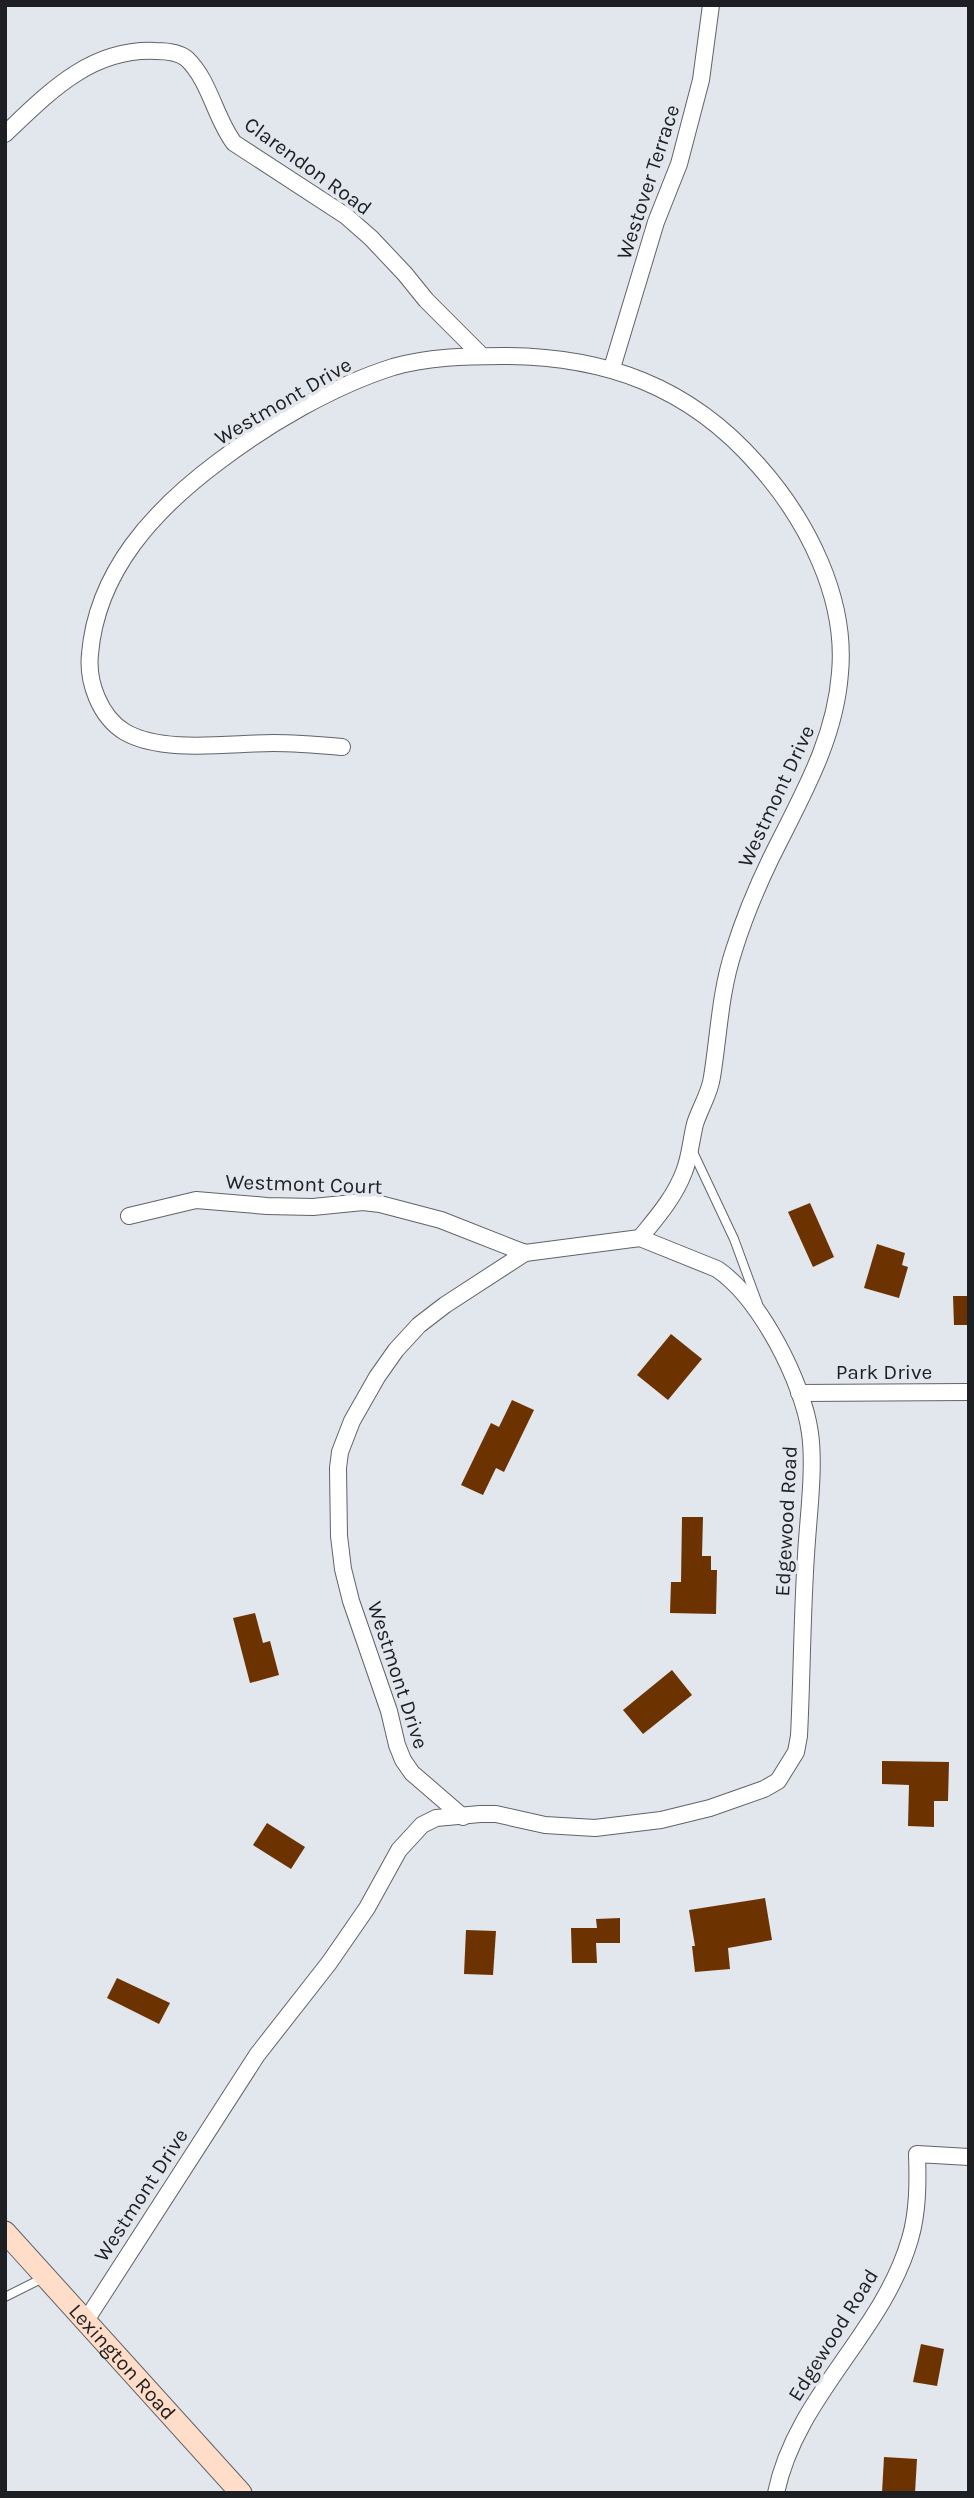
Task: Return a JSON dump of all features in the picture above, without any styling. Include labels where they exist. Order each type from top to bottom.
[{"type":"main road","name":"Lexington Road","points":[[5,2232],[241,2493]]},
{"type":"street","name":"Westover Terrace","points":[[612,368],[656,222],[679,164],[701,80],[711,5]]},
{"type":"street","name":"Clarendon Road","points":[[5,134],[33,107],[86,65],[135,52],[161,51],[184,56],[195,67],[224,130],[234,143],[346,216],[371,238],[426,300],[482,356]]},
{"type":"street","name":"Westmont Drive","points":[[342,747],[275,743],[208,746],[141,738],[125,732],[113,722],[103,709],[90,678],[91,644],[103,595],[118,565],[137,538],[196,478],[236,449],[337,390],[367,376],[432,359],[482,356],[563,358],[612,368],[667,391],[695,408],[722,429],[761,468],[788,504],[813,547],[826,578],[839,626],[839,693],[832,726],[821,757],[749,908],[732,955],[720,1003],[712,1081],[696,1122],[685,1169],[670,1201],[640,1238]]},
{"type":"street","name":"Westmont Court","points":[[129,1216],[196,1200],[313,1207],[363,1202],[441,1220],[525,1253],[640,1238]]},
{"type":"street","name":"Edgewood Road","points":[[463,1817],[496,1815],[554,1826],[612,1827],[662,1820],[710,1808],[764,1789],[778,1781],[796,1752],[799,1736],[801,1636],[811,1452],[808,1420],[784,1357],[762,1318],[727,1275],[640,1238]]},
{"type":"street","name":"Westmont Drive","points":[[463,1817],[412,1773],[397,1745],[389,1711],[351,1601],[343,1569],[339,1535],[338,1468],[340,1452],[352,1421],[396,1350],[419,1325],[445,1304],[525,1253]]},
{"type":"street","name":"Park Drive","points":[[799,1394],[969,1392]]},
{"type":"street","name":"Westmont Drive","points":[[85,2322],[257,2055],[329,1963],[367,1908],[399,1850],[422,1825],[436,1818],[463,1817]]},
{"type":"street","name":"Edgewood Road","points":[[776,2493],[780,2475],[801,2426],[872,2318],[905,2251],[913,2226],[917,2193],[917,2154],[969,2157]]},
{"type":"lane","points":[[690,1146],[734,1239],[762,1318]]},
{"type":"lane","points":[[5,2297],[45,2277]]},
{"type":"building","points":[[810,1203],[834,1257],[813,1267],[788,1212]]},
{"type":"building","points":[[877,1244],[905,1253],[902,1265],[908,1267],[899,1298],[864,1288]]},
{"type":"building","points":[[953,1296],[969,1296],[969,1325],[954,1325]]},
{"type":"building","points":[[671,1334],[702,1359],[668,1400],[637,1375]]},
{"type":"building","points":[[512,1400],[534,1410],[504,1472],[496,1468],[483,1495],[461,1485],[491,1423],[499,1427]]},
{"type":"building","points":[[682,1517],[703,1517],[702,1556],[711,1556],[711,1570],[717,1570],[716,1614],[670,1613],[671,1582],[681,1582]]},
{"type":"building","points":[[255,1613],[263,1643],[270,1641],[279,1675],[250,1683],[233,1618]]},
{"type":"building","points":[[672,1670],[692,1695],[643,1734],[623,1710]]},
{"type":"building","points":[[882,1761],[949,1762],[948,1801],[934,1801],[934,1827],[908,1826],[909,1785],[882,1784]]},
{"type":"building","points":[[267,1823],[305,1847],[291,1869],[253,1845]]},
{"type":"building","points":[[765,1898],[772,1940],[728,1948],[730,1969],[695,1972],[692,1946],[695,1946],[689,1910]]},
{"type":"building","points":[[620,1918],[620,1943],[596,1943],[597,1963],[572,1963],[571,1928],[597,1928],[596,1919]]},
{"type":"building","points":[[466,1930],[496,1931],[493,1975],[464,1974]]},
{"type":"building","points":[[117,1978],[170,2003],[159,2024],[107,1998]]},
{"type":"building","points":[[921,2344],[944,2349],[937,2386],[913,2382]]},
{"type":"building","points":[[884,2457],[917,2459],[915,2493],[882,2493]]}]
